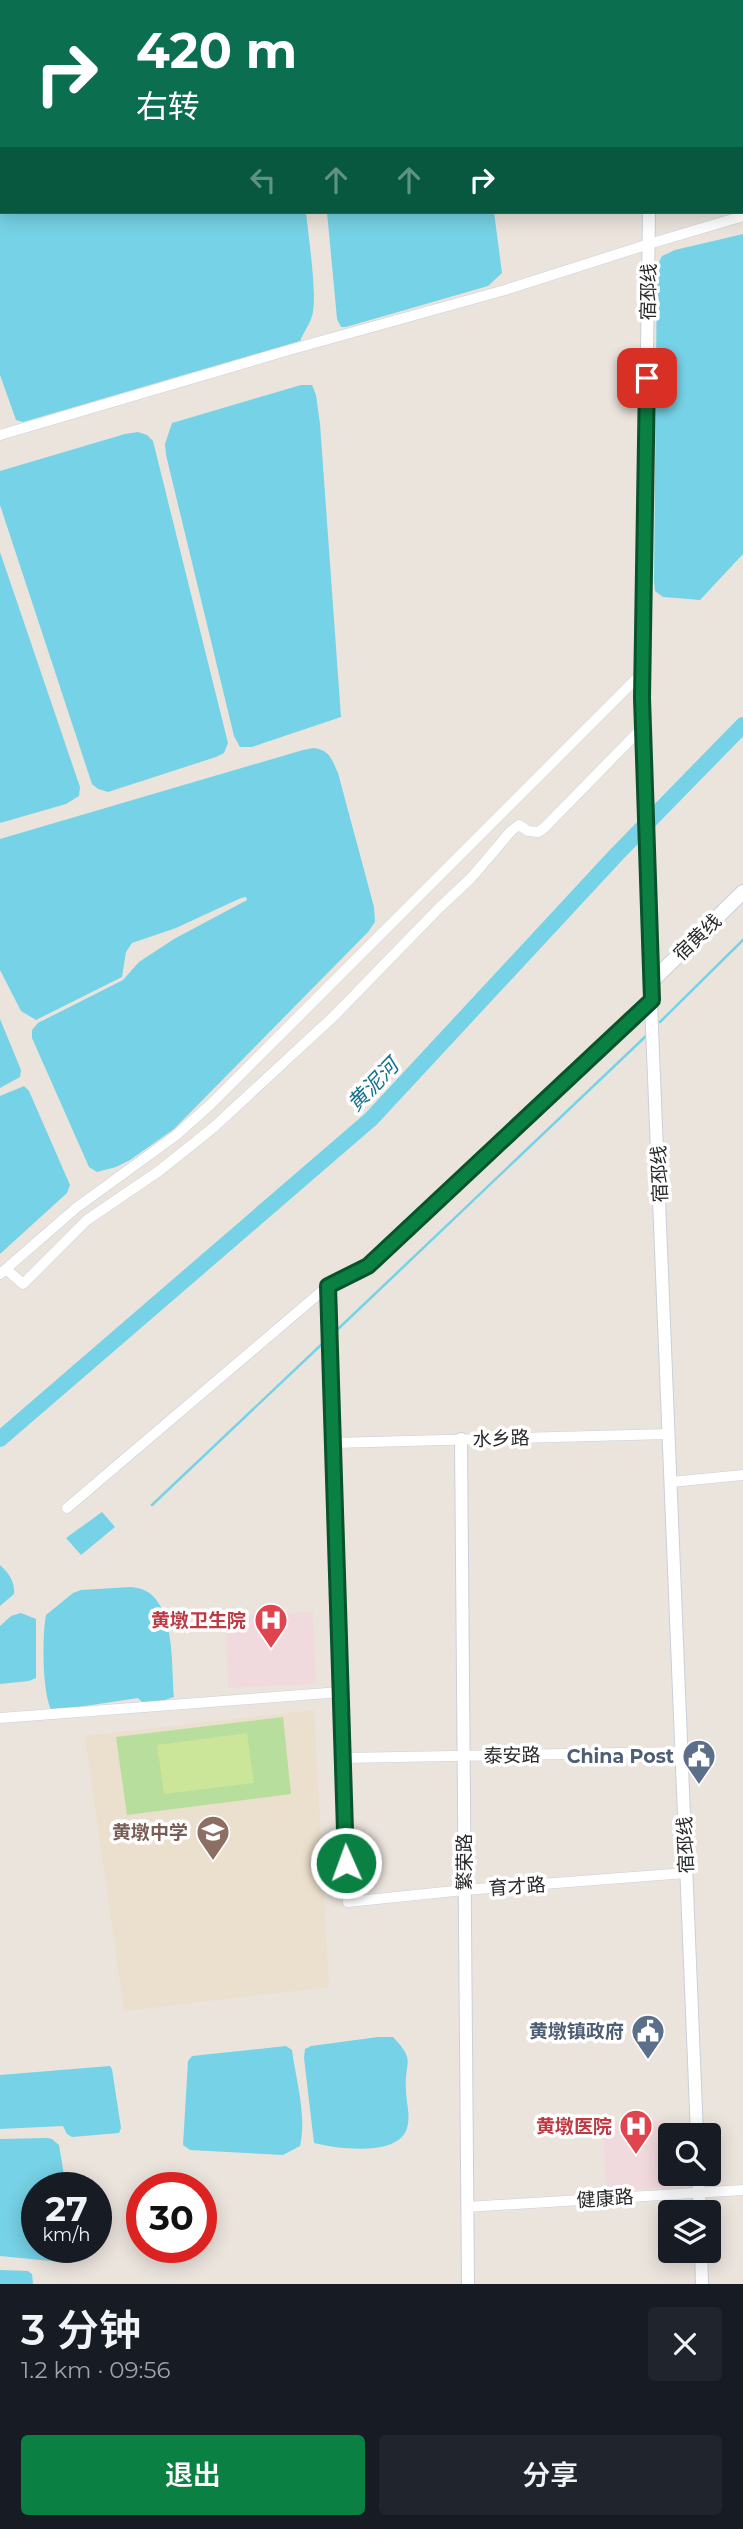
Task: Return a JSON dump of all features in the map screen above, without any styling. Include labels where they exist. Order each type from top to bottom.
[{"type":"main road","name":"宿黄线","points":[[651,982],[743,892]]},
{"type":"street","name":"宿邳线","points":[[649,214],[642,673],[646,863],[696,2123]]},
{"type":"street","points":[[0,435],[505,290],[743,216]]},
{"type":"street","points":[[642,673],[211,1104],[176,1136],[76,1208],[3,1272],[23,1284],[87,1220],[159,1171],[214,1127],[335,1015],[471,878],[511,831],[519,825],[528,831],[538,832],[643,727]]},
{"type":"street","points":[[67,1508],[328,1286],[368,1266],[652,1000]]},
{"type":"street","points":[[76,1208],[87,1220]]},
{"type":"street","points":[[328,1286],[342,1758]]},
{"type":"street","name":"水乡路","points":[[333,1443],[669,1434]]},
{"type":"street","name":"繁荣路","points":[[461,1439],[468,2284]]},
{"type":"street","points":[[671,1482],[743,1475]]},
{"type":"street","points":[[0,1718],[341,1692]]},
{"type":"street","name":"泰安路","points":[[342,1758],[681,1752]]},
{"type":"street","name":"育才路","points":[[342,1758],[348,1902],[686,1873]]},
{"type":"street","points":[[699,2186],[699,2200]]},
{"type":"street","name":"健康路","points":[[467,2207],[743,2190]]},
{"type":"street","points":[[701,2263],[702,2284]]},
{"type":"shaded area","name":"黄墩卫生院","points":[[313,1612],[316,1684],[228,1688],[225,1615]]},
{"type":"shaded area","name":"黄墩中学","points":[[314,1710],[329,1987],[124,2011],[85,1736]]},
{"type":"shaded area","name":"黄墩医院","points":[[665,2120],[665,2123],[658,2123],[658,2186],[669,2188],[606,2191],[603,2123]]},
{"type":"green space","points":[[283,1717],[291,1794],[127,1815],[116,1737]]},
{"type":"green space","points":[[247,1733],[254,1783],[164,1794],[157,1745]]},
{"type":"water","points":[[0,214],[306,214],[314,308],[300,341],[23,422],[16,420],[0,375]]},
{"type":"water","points":[[327,214],[494,214],[502,273],[488,286],[346,327],[341,327],[337,319]]},
{"type":"water","points":[[743,234],[743,554],[700,600],[663,597],[655,591],[654,581],[657,266],[662,256],[675,250]]},
{"type":"water","points":[[301,385],[312,385],[320,424],[341,717],[252,747],[240,747],[234,736],[165,444],[172,423]]},
{"type":"water","points":[[138,432],[153,441],[228,743],[224,753],[216,757],[108,792],[92,784],[0,505],[0,471]]},
{"type":"water","points":[[0,552],[80,787],[79,796],[66,804],[0,823]]},
{"type":"water","points":[[314,748],[327,753],[338,773],[374,907],[375,922],[174,1129],[130,1160],[97,1172],[89,1167],[32,1038],[32,1030],[38,1023],[123,980],[139,962],[174,939],[247,900],[246,897],[241,898],[176,928],[132,943],[126,952],[122,977],[36,1020],[21,1011],[0,970],[0,839]]},
{"type":"water","points":[[0,1019],[21,1070],[20,1077],[0,1088]]},
{"type":"water","points":[[24,1086],[29,1091],[70,1185],[67,1193],[0,1254],[0,1096]]},
{"type":"water","points":[[102,1512],[115,1527],[81,1555],[66,1538]]},
{"type":"water","points":[[0,1565],[11,1578],[14,1594],[0,1606]]},
{"type":"water","points":[[131,1587],[146,1591],[157,1600],[164,1614],[169,1630],[174,1697],[156,1703],[144,1704],[138,1698],[52,1711],[45,1679],[46,1615],[73,1593],[81,1590]]},
{"type":"water","points":[[21,1613],[36,1619],[36,1678],[0,1684],[0,1626],[11,1616]]},
{"type":"water","points":[[393,2037],[407,2057],[409,2119],[402,2137],[380,2147],[366,2149],[314,2143],[305,2049]]},
{"type":"water","points":[[286,2046],[292,2050],[300,2098],[300,2146],[283,2155],[190,2150],[183,2145],[188,2061],[192,2056]]},
{"type":"water","points":[[110,2066],[121,2128],[119,2133],[72,2137],[63,2126],[0,2129],[0,2075]]},
{"type":"water","points":[[0,2139],[52,2139],[59,2145],[64,2172],[21,2172],[21,2258],[0,2256]]},
{"type":"water","points":[[0,2270],[28,2271],[32,2274],[33,2284],[0,2284]]},
{"type":"waterway","name":"黄泥河","points":[[0,1439],[371,1119],[617,854],[743,725]]},
{"type":"waterway","points":[[660,1022],[743,940]]},
{"type":"waterway","points":[[337,1330],[646,1036]]},
{"type":"waterway","points":[[152,1505],[322,1344]]},
{"type":"place","name":"黄墩卫生院","points":[[271,1650]]},
{"type":"place","name":"China Post","points":[[699,1786]]},
{"type":"place","name":"黄墩中学","points":[[213,1862]]},
{"type":"place","name":"黄墩镇政府","points":[[648,2061]]},
{"type":"place","name":"黄墩医院","points":[[636,2156]]},
{"type":"route","points":[[346,1863],[328,1286],[368,1266],[652,1000],[642,698],[647,378]]}]
